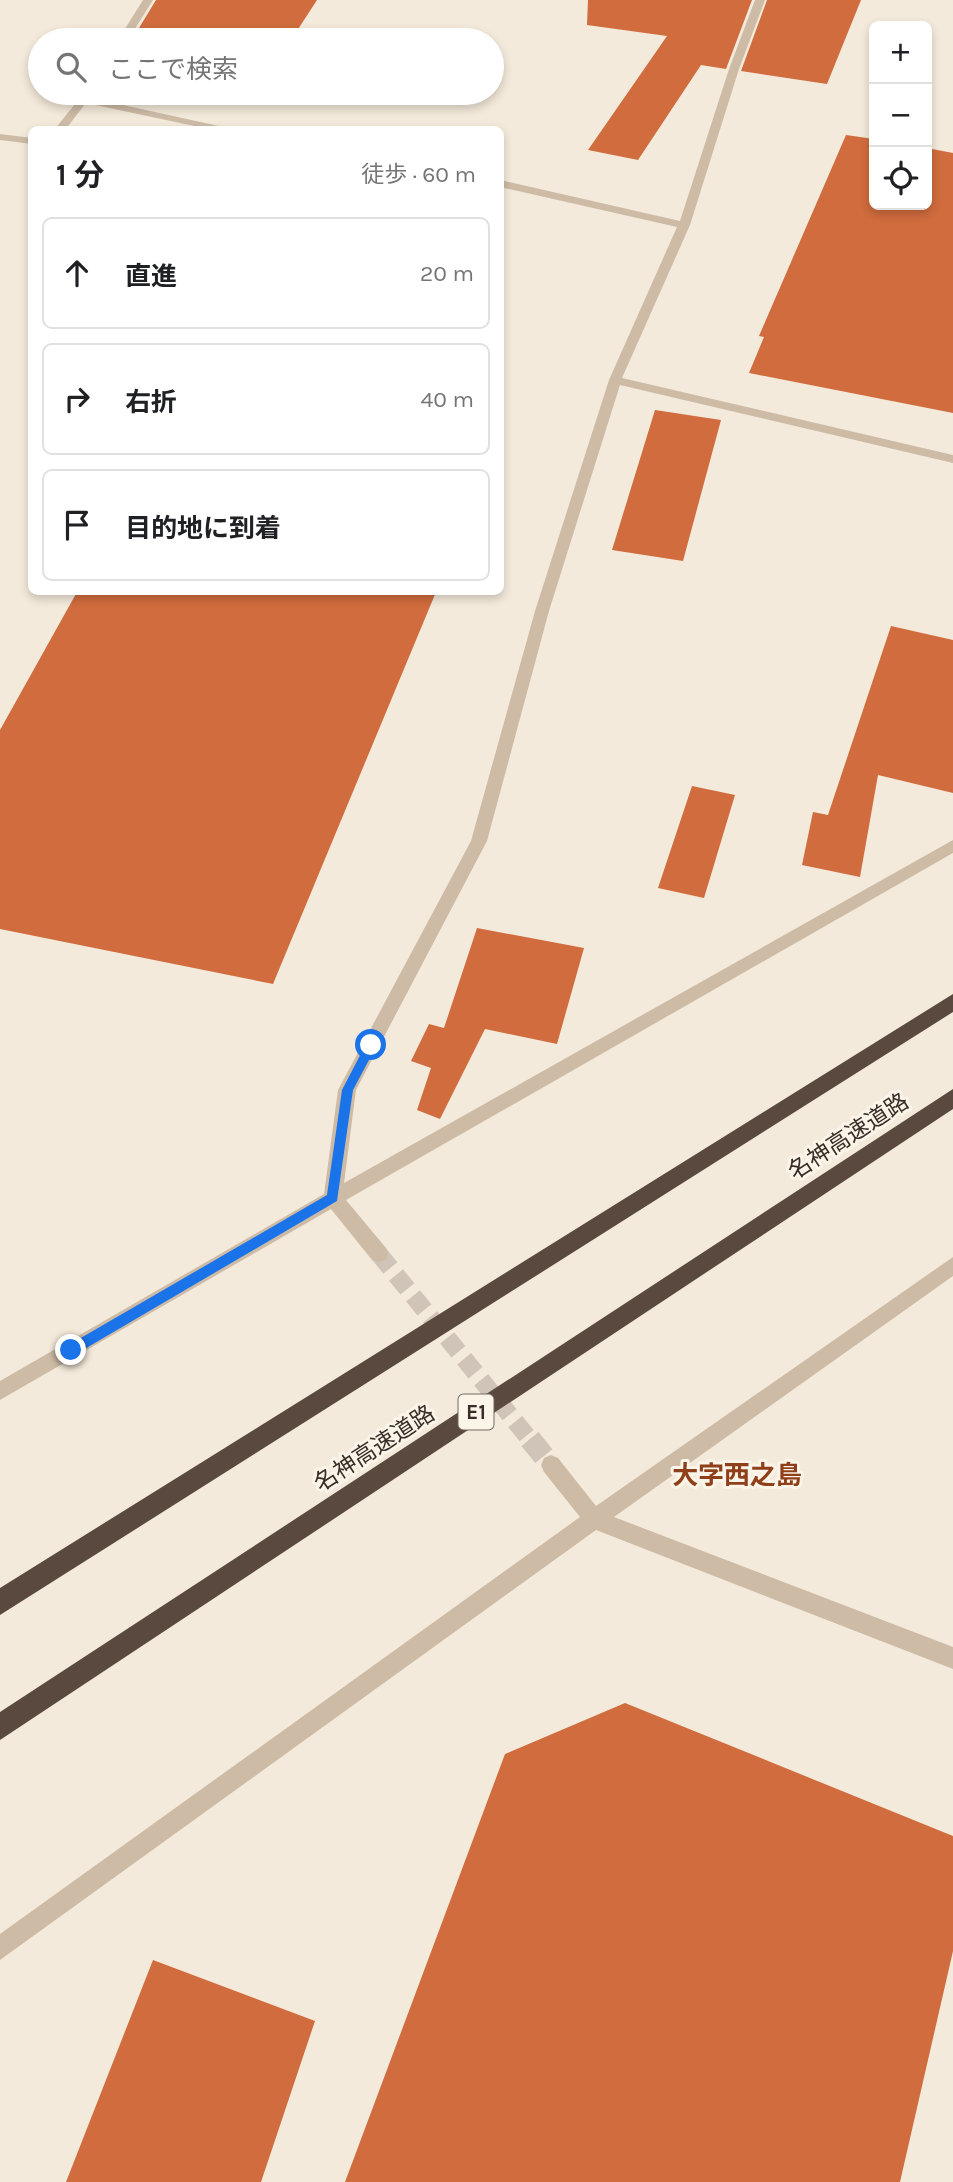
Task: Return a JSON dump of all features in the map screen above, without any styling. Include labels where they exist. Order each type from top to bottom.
[{"type":"highway","points":[[0,1602],[953,1002]]},
{"type":"highway","name":"名神高速道路","points":[[0,1727],[953,1098]]},
{"type":"street","points":[[130,28],[148,0]]},
{"type":"street","points":[[379,1254],[333,1198],[347,1090],[478,841],[542,611],[615,380],[684,225],[734,69],[760,0]]},
{"type":"street","points":[[62,126],[80,105]]},
{"type":"street","points":[[125,105],[215,126]]},
{"type":"street","points":[[0,137],[28,140]]},
{"type":"street","points":[[504,184],[684,225]]},
{"type":"street","points":[[615,380],[953,458]]},
{"type":"street","points":[[0,1391],[333,1198],[953,846]]},
{"type":"street","points":[[0,1948],[594,1519],[953,1265]]},
{"type":"street","points":[[551,1465],[594,1519],[953,1658]]},
{"type":"building","points":[[156,0],[317,0],[299,28],[139,28]]},
{"type":"building","points":[[588,0],[752,0],[726,69],[701,65],[638,160],[588,150],[667,36],[587,25]]},
{"type":"building","points":[[767,0],[861,0],[827,84],[741,71]]},
{"type":"building","points":[[846,135],[869,138],[869,210],[932,210],[932,149],[953,153],[953,413],[749,373],[764,337],[759,336]]},
{"type":"building","points":[[655,410],[721,420],[683,561],[612,550]]},
{"type":"building","points":[[75,595],[435,595],[273,984],[0,929],[0,730]]},
{"type":"building","points":[[891,626],[953,640],[953,793],[878,775],[860,877],[802,865],[813,812],[828,815]]},
{"type":"building","points":[[692,786],[735,795],[704,898],[658,888]]},
{"type":"building","points":[[477,928],[584,948],[557,1044],[485,1029],[440,1119],[417,1110],[431,1068],[411,1061],[429,1024],[444,1028]]},
{"type":"building","points":[[625,1703],[953,1836],[953,1951],[900,2182],[345,2182],[505,1754]]},
{"type":"building","points":[[153,1960],[315,2021],[261,2182],[66,2182]]},
{"type":"tunnel","points":[[379,1254],[531,1441]]},
{"type":"tunnel","points":[[530,1439],[551,1465]]},
{"type":"district","name":"大字西之島","points":[[737,1475]]},
{"type":"route","points":[[71,1350],[333,1198],[347,1090],[371,1045]]}]
